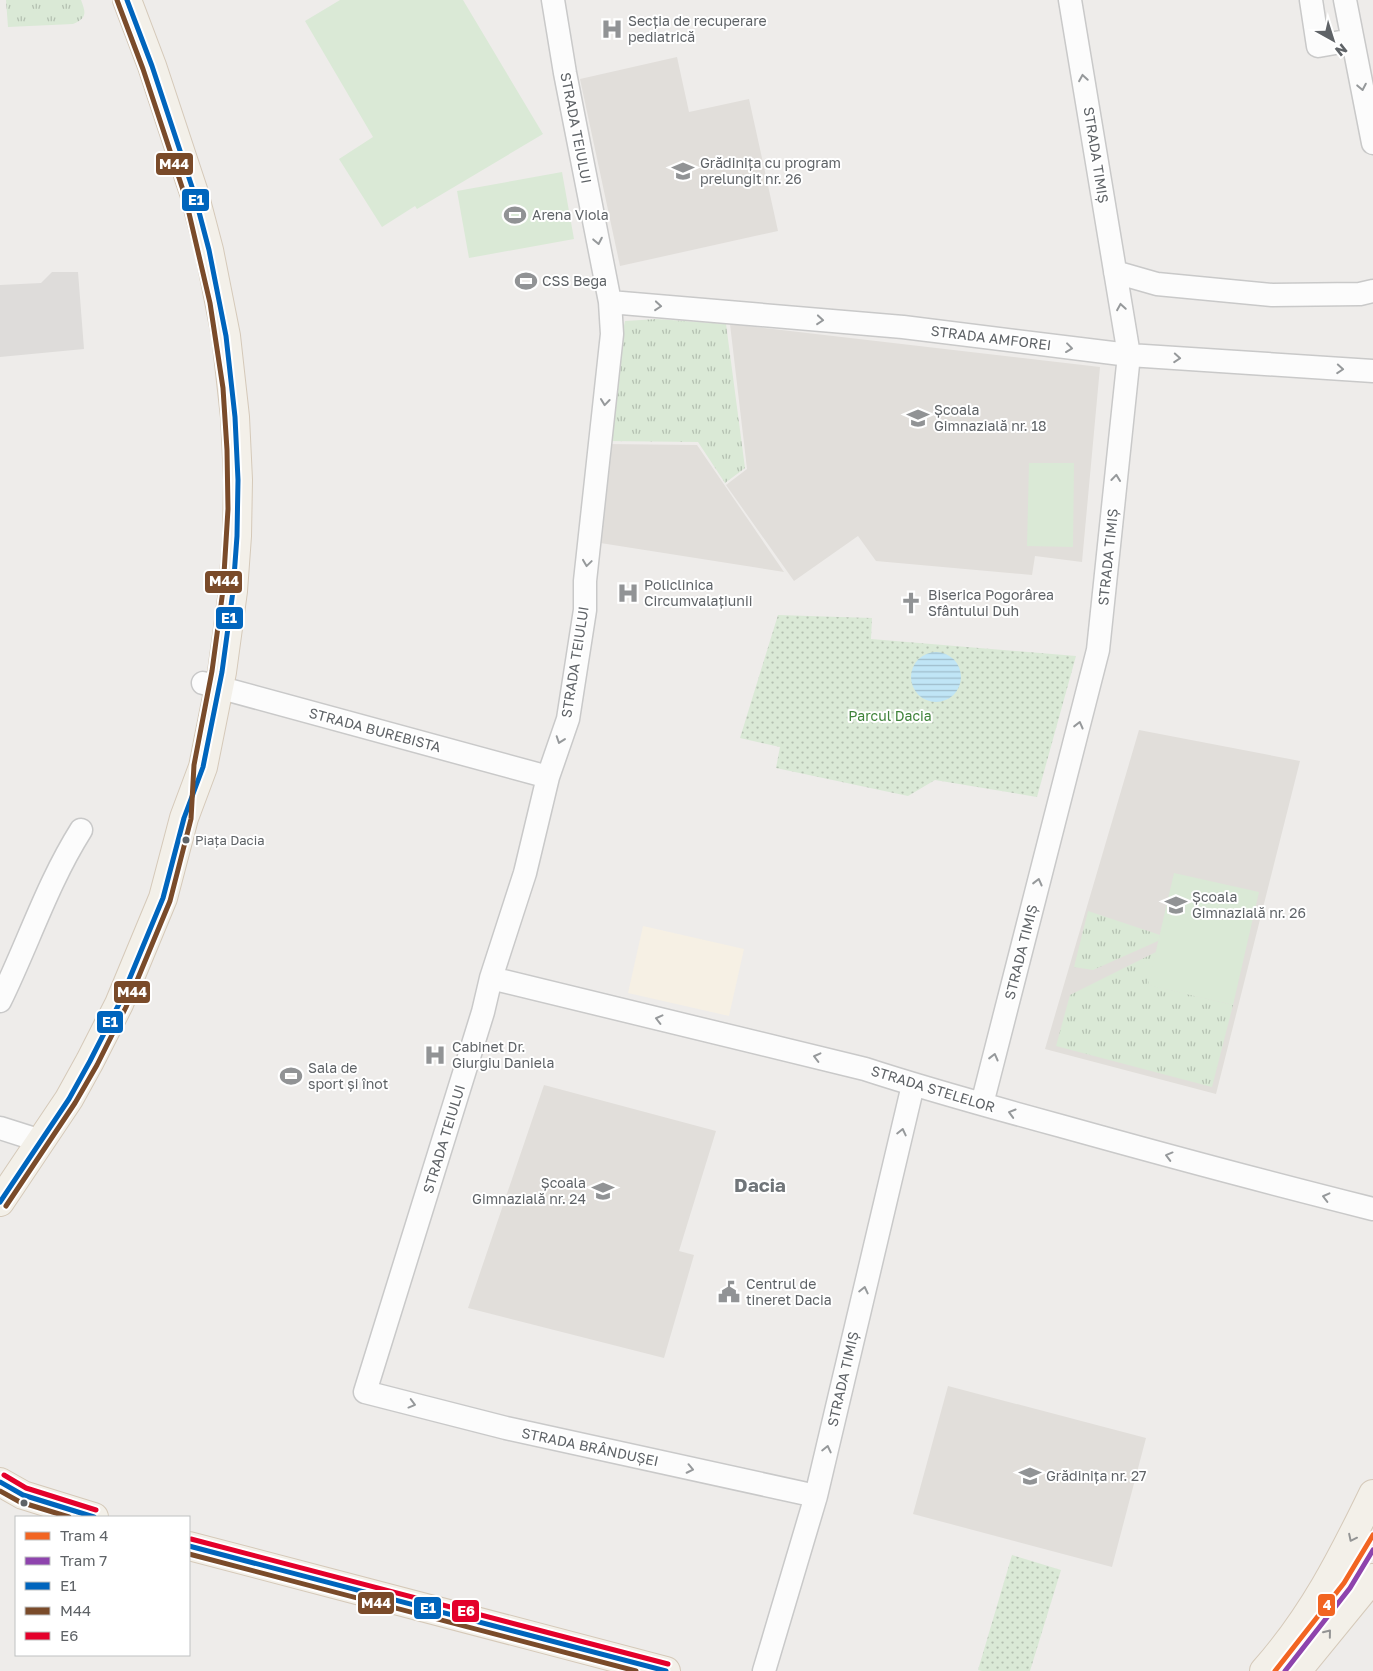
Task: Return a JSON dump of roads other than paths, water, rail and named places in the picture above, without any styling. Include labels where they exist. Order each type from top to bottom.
[{"type":"main road","points":[[0,1202],[69,1099],[119,1004],[163,898],[184,818],[203,767],[211,685],[221,509],[220,450],[212,358],[199,281],[180,206],[136,71],[109,0]]},
{"type":"main road","points":[[127,0],[152,66],[194,194],[209,250],[226,336],[236,433],[238,509],[232,591],[211,685]]},
{"type":"main road","points":[[8,1490],[91,1516]]},
{"type":"main road","points":[[1290,1660],[1306,1618],[1339,1564],[1373,1494]]},
{"type":"main road","points":[[190,1546],[666,1671]]},
{"type":"main road","points":[[1264,1671],[1290,1660],[1373,1578]]},
{"type":"main road","points":[[1254,1671],[1290,1660]]},
{"type":"street","name":"STRADA TEIULUI","points":[[365,1392],[483,1012],[491,978],[524,873],[548,777],[568,719],[584,610],[585,581],[612,334],[610,302],[565,73],[553,0]]},
{"type":"street","name":"STRADA TIMIȘ","points":[[982,1104],[1098,650],[1129,355],[1070,0]]},
{"type":"street","points":[[1310,0],[1318,46],[1352,40]]},
{"type":"street","points":[[1345,0],[1373,143]]},
{"type":"street","points":[[1115,272],[1157,284],[1272,295],[1360,294],[1373,291]]},
{"type":"street","name":"STRADA AMFOREI","points":[[610,302],[903,327],[1129,355],[1373,371]]},
{"type":"street","name":"STRADA BUREBISTA","points":[[211,685],[548,777]]},
{"type":"street","points":[[0,1001],[22,954],[46,894],[81,830]]},
{"type":"street","name":"STRADA STELELOR","points":[[491,978],[865,1069],[913,1085],[1250,1178],[1373,1209]]},
{"type":"street","name":"STRADA TIMIȘ","points":[[764,1671],[816,1496],[913,1085]]},
{"type":"street","points":[[0,1128],[41,1141]]},
{"type":"street","name":"STRADA BRÂNDUȘEI","points":[[365,1392],[506,1428],[816,1496]]},
{"type":"water","points":[[936,652],[946,654],[954,659],[959,667],[961,677],[959,687],[954,695],[946,700],[936,702],[926,700],[918,695],[913,687],[911,677],[913,667],[918,659],[926,654]]},
{"type":"tram line","name":"4","points":[[1275,1671],[1344,1583],[1373,1535]]},
{"type":"tram line","name":"7","points":[[1285,1671],[1350,1588],[1373,1550]]},
{"type":"place","name":"Secția de recuperare pediatrică","points":[[612,29]]},
{"type":"place","name":"Grădinița cu program prelungit nr. 26","points":[[683,171]]},
{"type":"place","name":"Arena Viola","points":[[515,215]]},
{"type":"place","name":"CSS Bega","points":[[526,281]]},
{"type":"place","name":"Școala Gimnazială nr. 18","points":[[918,418]]},
{"type":"place","name":"Policlinica Circumvalațiunii","points":[[628,593]]},
{"type":"place","name":"Biserica Pogorârea Sfântului Duh","points":[[911,603]]},
{"type":"place","name":"Piața Dacia","points":[[186,840]]},
{"type":"place","name":"Școala Gimnazială nr. 26","points":[[1176,905]]},
{"type":"place","name":"Cabinet Dr. Giurgiu Daniela","points":[[435,1055]]},
{"type":"place","name":"Sala de sport și înot","points":[[291,1076]]},
{"type":"place","name":"Școala Gimnazială nr. 24","points":[[603,1191]]},
{"type":"place","name":"Centrul de tineret Dacia","points":[[729,1292]]},
{"type":"place","name":"Grădinița nr. 27","points":[[1030,1476]]},
{"type":"district","name":"Dacia","points":[[760,1185]]},
{"type":"park label","name":"Parcul Dacia","points":[[890,716]]}]
